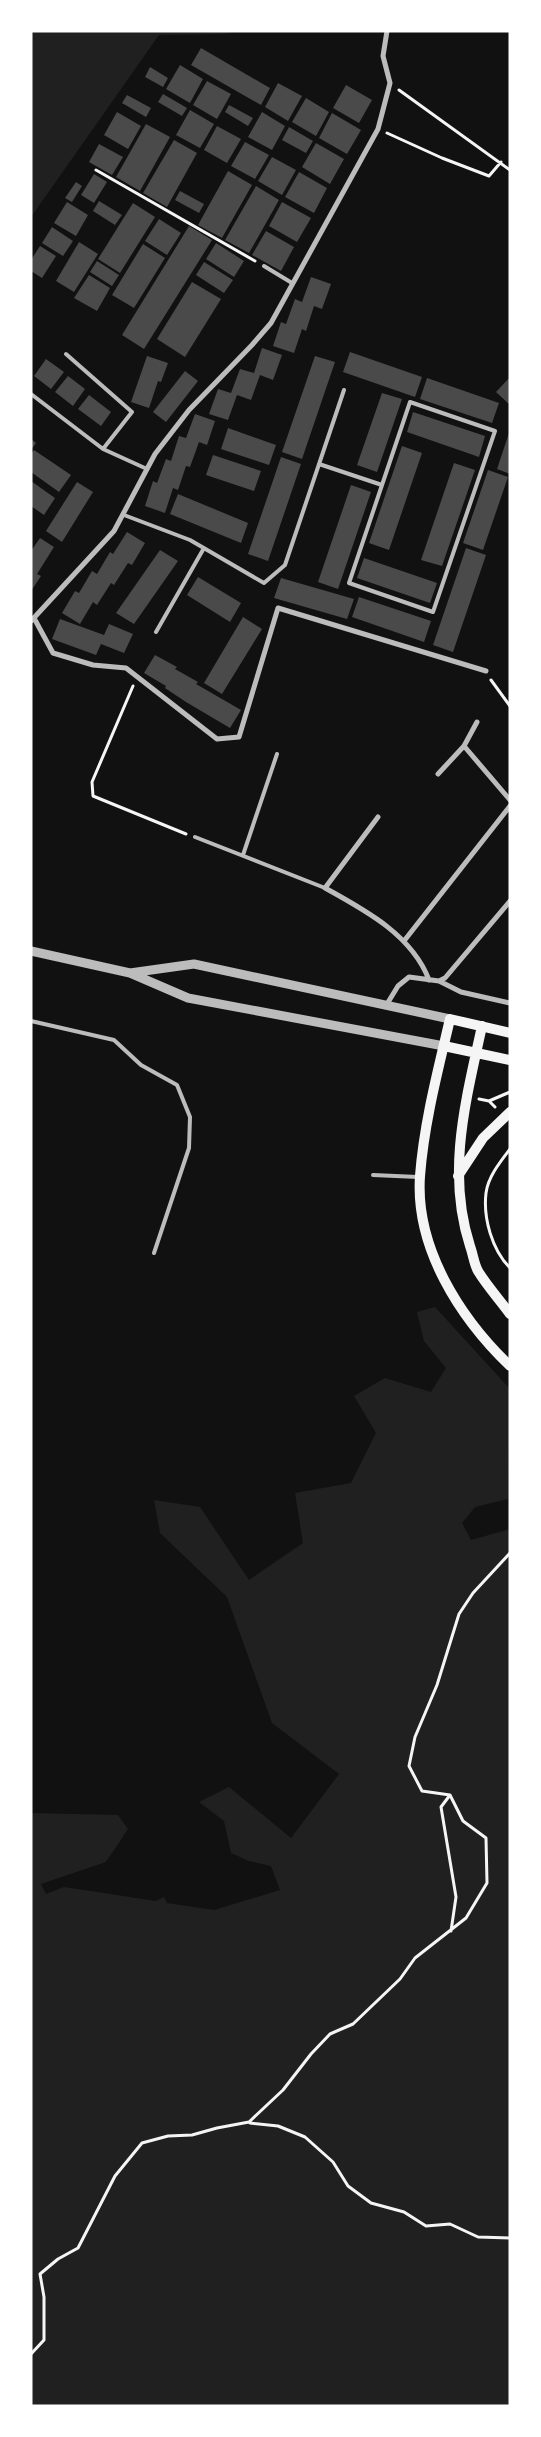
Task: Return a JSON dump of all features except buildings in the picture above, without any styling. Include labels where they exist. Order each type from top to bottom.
[{"type":"main road","points":[[510,1032],[450,1019],[430,1107],[420,1177],[422,1210],[430,1251],[448,1286],[472,1322],[510,1366]]},
{"type":"main road","points":[[482,1026],[460,1133],[457,1177],[462,1222],[478,1271],[510,1314]]},
{"type":"main road","points":[[444,1046],[510,1060]]},
{"type":"main road","points":[[457,1177],[483,1138],[510,1112]]},
{"type":"street","points":[[387,31],[383,56],[390,83],[378,129],[271,323],[189,410],[155,454],[114,531],[32,620],[53,653],[93,665],[126,668],[217,738],[239,737],[278,608],[486,671]]},
{"type":"street","points":[[438,774],[464,746],[477,722]]},
{"type":"street","points":[[464,746],[510,800]]},
{"type":"street","points":[[404,941],[510,806]]},
{"type":"street","points":[[378,817],[325,888],[364,909],[404,941],[424,966],[429,980]]},
{"type":"street","points":[[439,981],[445,978],[510,901]]},
{"type":"street","points":[[31,952],[130,974],[188,998],[444,1046]]},
{"type":"street","points":[[130,974],[194,964],[450,1019]]},
{"type":"street","points":[[387,1004],[405,979],[439,981],[461,992],[510,1003]]},
{"type":"lane","points":[[264,266],[292,283]]},
{"type":"lane","points":[[66,354],[132,412],[103,449]]},
{"type":"lane","points":[[124,515],[190,540],[264,583],[285,564],[344,390]]},
{"type":"lane","points":[[31,394],[103,449],[147,469]]},
{"type":"lane","points":[[410,402],[494,431],[433,612],[349,584],[382,485],[410,402]]},
{"type":"lane","points":[[319,464],[382,485]]},
{"type":"lane","points":[[156,632],[204,548]]},
{"type":"lane","points":[[243,855],[277,754]]},
{"type":"lane","points":[[195,837],[325,888]]},
{"type":"lane","points":[[31,1021],[114,1040],[141,1065],[177,1085],[190,1116],[188,1148],[154,1253]]},
{"type":"lane","points":[[373,1175],[420,1177]]},
{"type":"path","points":[[390,83],[510,170]]},
{"type":"path","points":[[378,129],[442,158],[489,176],[501,162]]},
{"type":"path","points":[[96,170],[264,266]]},
{"type":"path","points":[[486,671],[510,706]]},
{"type":"path","points":[[137,676],[92,782],[93,796],[195,837]]},
{"type":"path","points":[[489,1101],[510,1092]]},
{"type":"path","points":[[510,1149],[495,1169],[486,1192],[488,1224],[500,1258],[510,1268]]},
{"type":"path","points":[[450,1794],[422,1791],[409,1766],[415,1738],[437,1685],[459,1614],[473,1593],[510,1553]]},
{"type":"path","points":[[249,2122],[283,2090],[311,2054],[330,2034],[353,2024],[400,1979],[415,1958],[466,1918],[487,1883],[486,1838],[463,1821],[450,1794]]},
{"type":"path","points":[[450,1794],[441,1806],[456,1897],[450,1931]]},
{"type":"path","points":[[31,2354],[44,2340],[44,2296],[40,2274],[58,2259],[78,2248],[115,2176],[142,2143],[168,2136],[192,2135],[249,2122],[278,2126],[305,2137],[333,2162],[348,2186],[372,2202],[404,2212],[426,2226],[450,2224],[478,2237],[510,2238]]},
{"type":"shaded area","points":[[31,31],[239,31],[224,34],[159,35],[31,217]]},
{"type":"shaded area","points":[[435,1307],[510,1389],[508,1499],[475,1507],[462,1523],[471,1540],[510,1529],[510,2406],[31,2406],[31,1813],[118,1815],[128,1829],[106,1862],[41,1884],[46,1894],[64,1887],[156,1901],[164,1897],[167,1903],[214,1910],[280,1890],[271,1866],[249,1861],[231,1853],[224,1821],[199,1802],[229,1787],[291,1838],[339,1774],[272,1723],[227,1597],[160,1533],[154,1500],[200,1507],[249,1580],[303,1543],[295,1493],[351,1483],[376,1433],[354,1396],[385,1378],[431,1392],[446,1368],[424,1341],[417,1312]]}]
